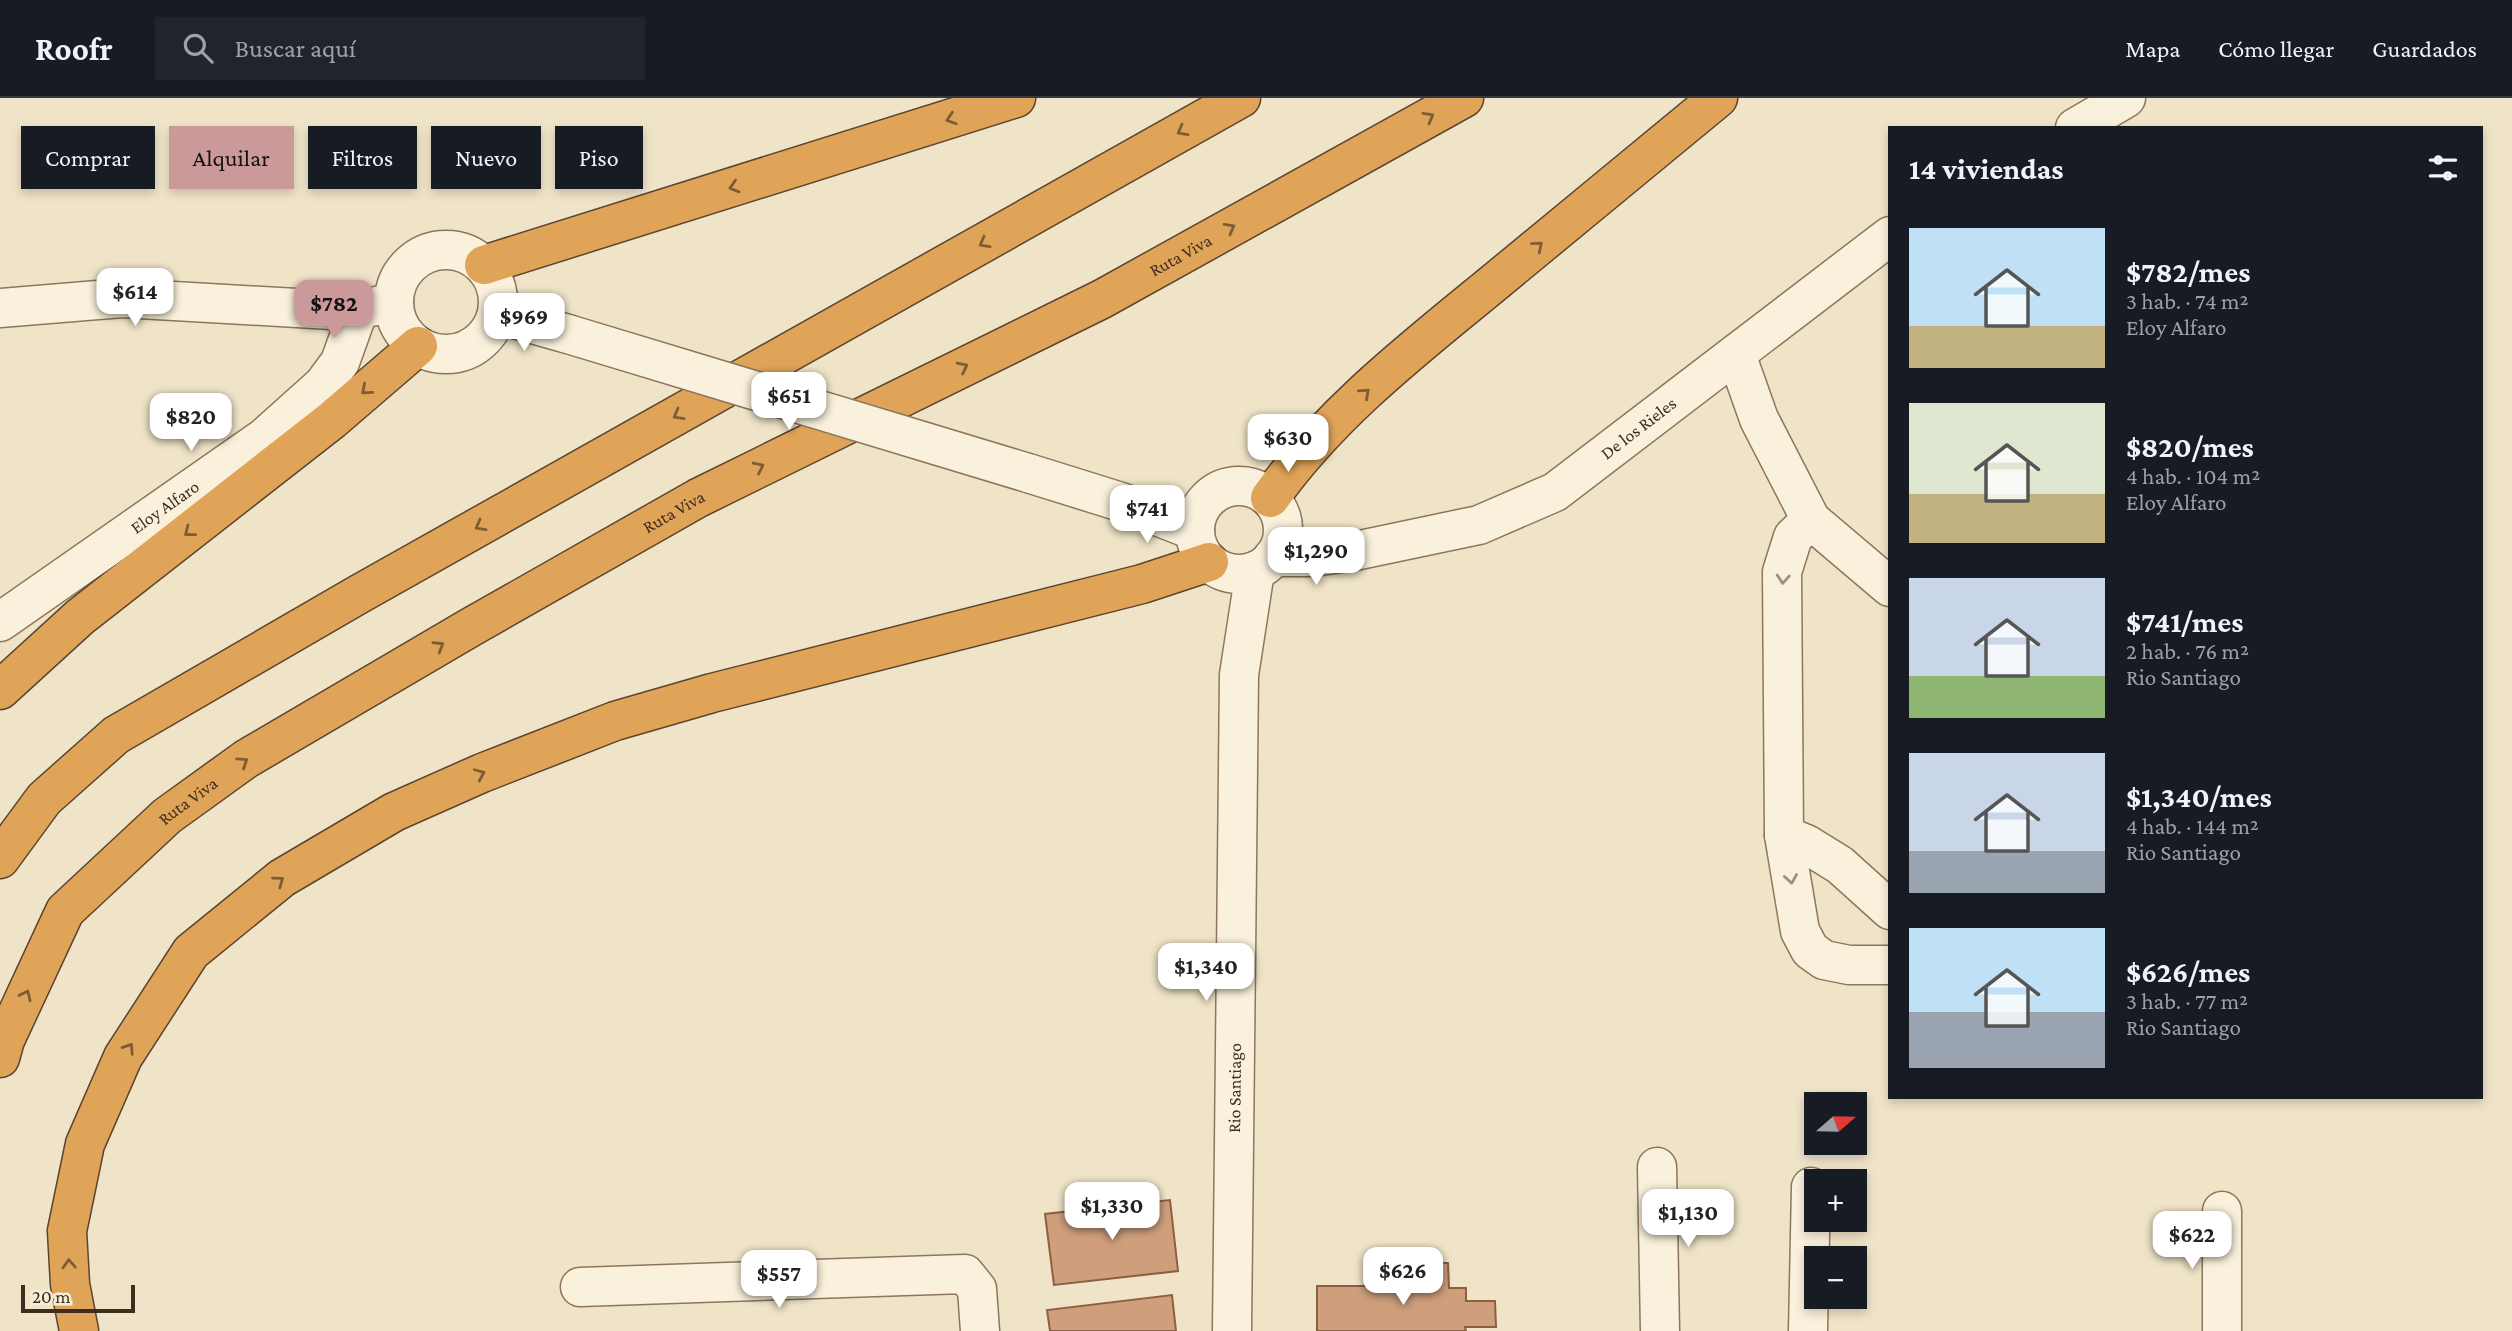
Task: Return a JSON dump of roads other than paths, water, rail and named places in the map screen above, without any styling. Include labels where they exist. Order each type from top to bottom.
[{"type":"highway","points":[[484,265],[1016,98]]},
{"type":"highway","points":[[0,859],[44,799],[116,735],[361,593],[1241,98]]},
{"type":"highway","name":"Ruta Viva","points":[[0,1058],[5,1040],[65,911],[167,816],[246,759],[698,498],[1102,299],[1464,98]]},
{"type":"highway","points":[[79,1331],[70,1284],[67,1231],[85,1144],[122,1057],[191,952],[282,878],[394,812],[482,773],[615,721],[712,693],[1142,584],[1239,539],[1291,468],[1332,425],[1430,335],[1718,98]]},
{"type":"highway","points":[[0,690],[80,617],[332,419],[418,346]]},
{"type":"street","points":[[2078,126],[2126,98]]},
{"type":"street","name":"De los Rieles","points":[[497,314],[1239,539],[1314,558],[1479,525],[1555,492],[1888,238]]},
{"type":"street","points":[[0,308],[134,298],[331,310],[377,306],[397,319],[405,334],[418,346],[450,355],[466,351],[480,342],[491,329],[497,314],[498,296],[494,279],[484,265],[470,254],[452,249],[435,250],[418,257],[405,269],[397,285],[377,306]]},
{"type":"street","name":"Eloy Alfaro","points":[[0,622],[265,436],[324,385],[377,306]]},
{"type":"street","points":[[1736,354],[1759,419],[1811,520],[1888,585]]},
{"type":"street","points":[[1811,520],[1793,537],[1782,572],[1784,835],[1800,931],[1810,950],[1824,960],[1849,965],[1888,965]]},
{"type":"street","name":"Rio Santiago","points":[[1232,1331],[1239,539]]},
{"type":"street","points":[[1784,835],[1806,844],[1840,864],[1888,908]]},
{"type":"street","points":[[1657,1167],[1660,1331]]},
{"type":"street","points":[[2222,1211],[2222,1331]]},
{"type":"street","points":[[1808,1331],[1810,1232]]},
{"type":"street","points":[[580,1287],[965,1274],[977,1289],[979,1331]]}]
